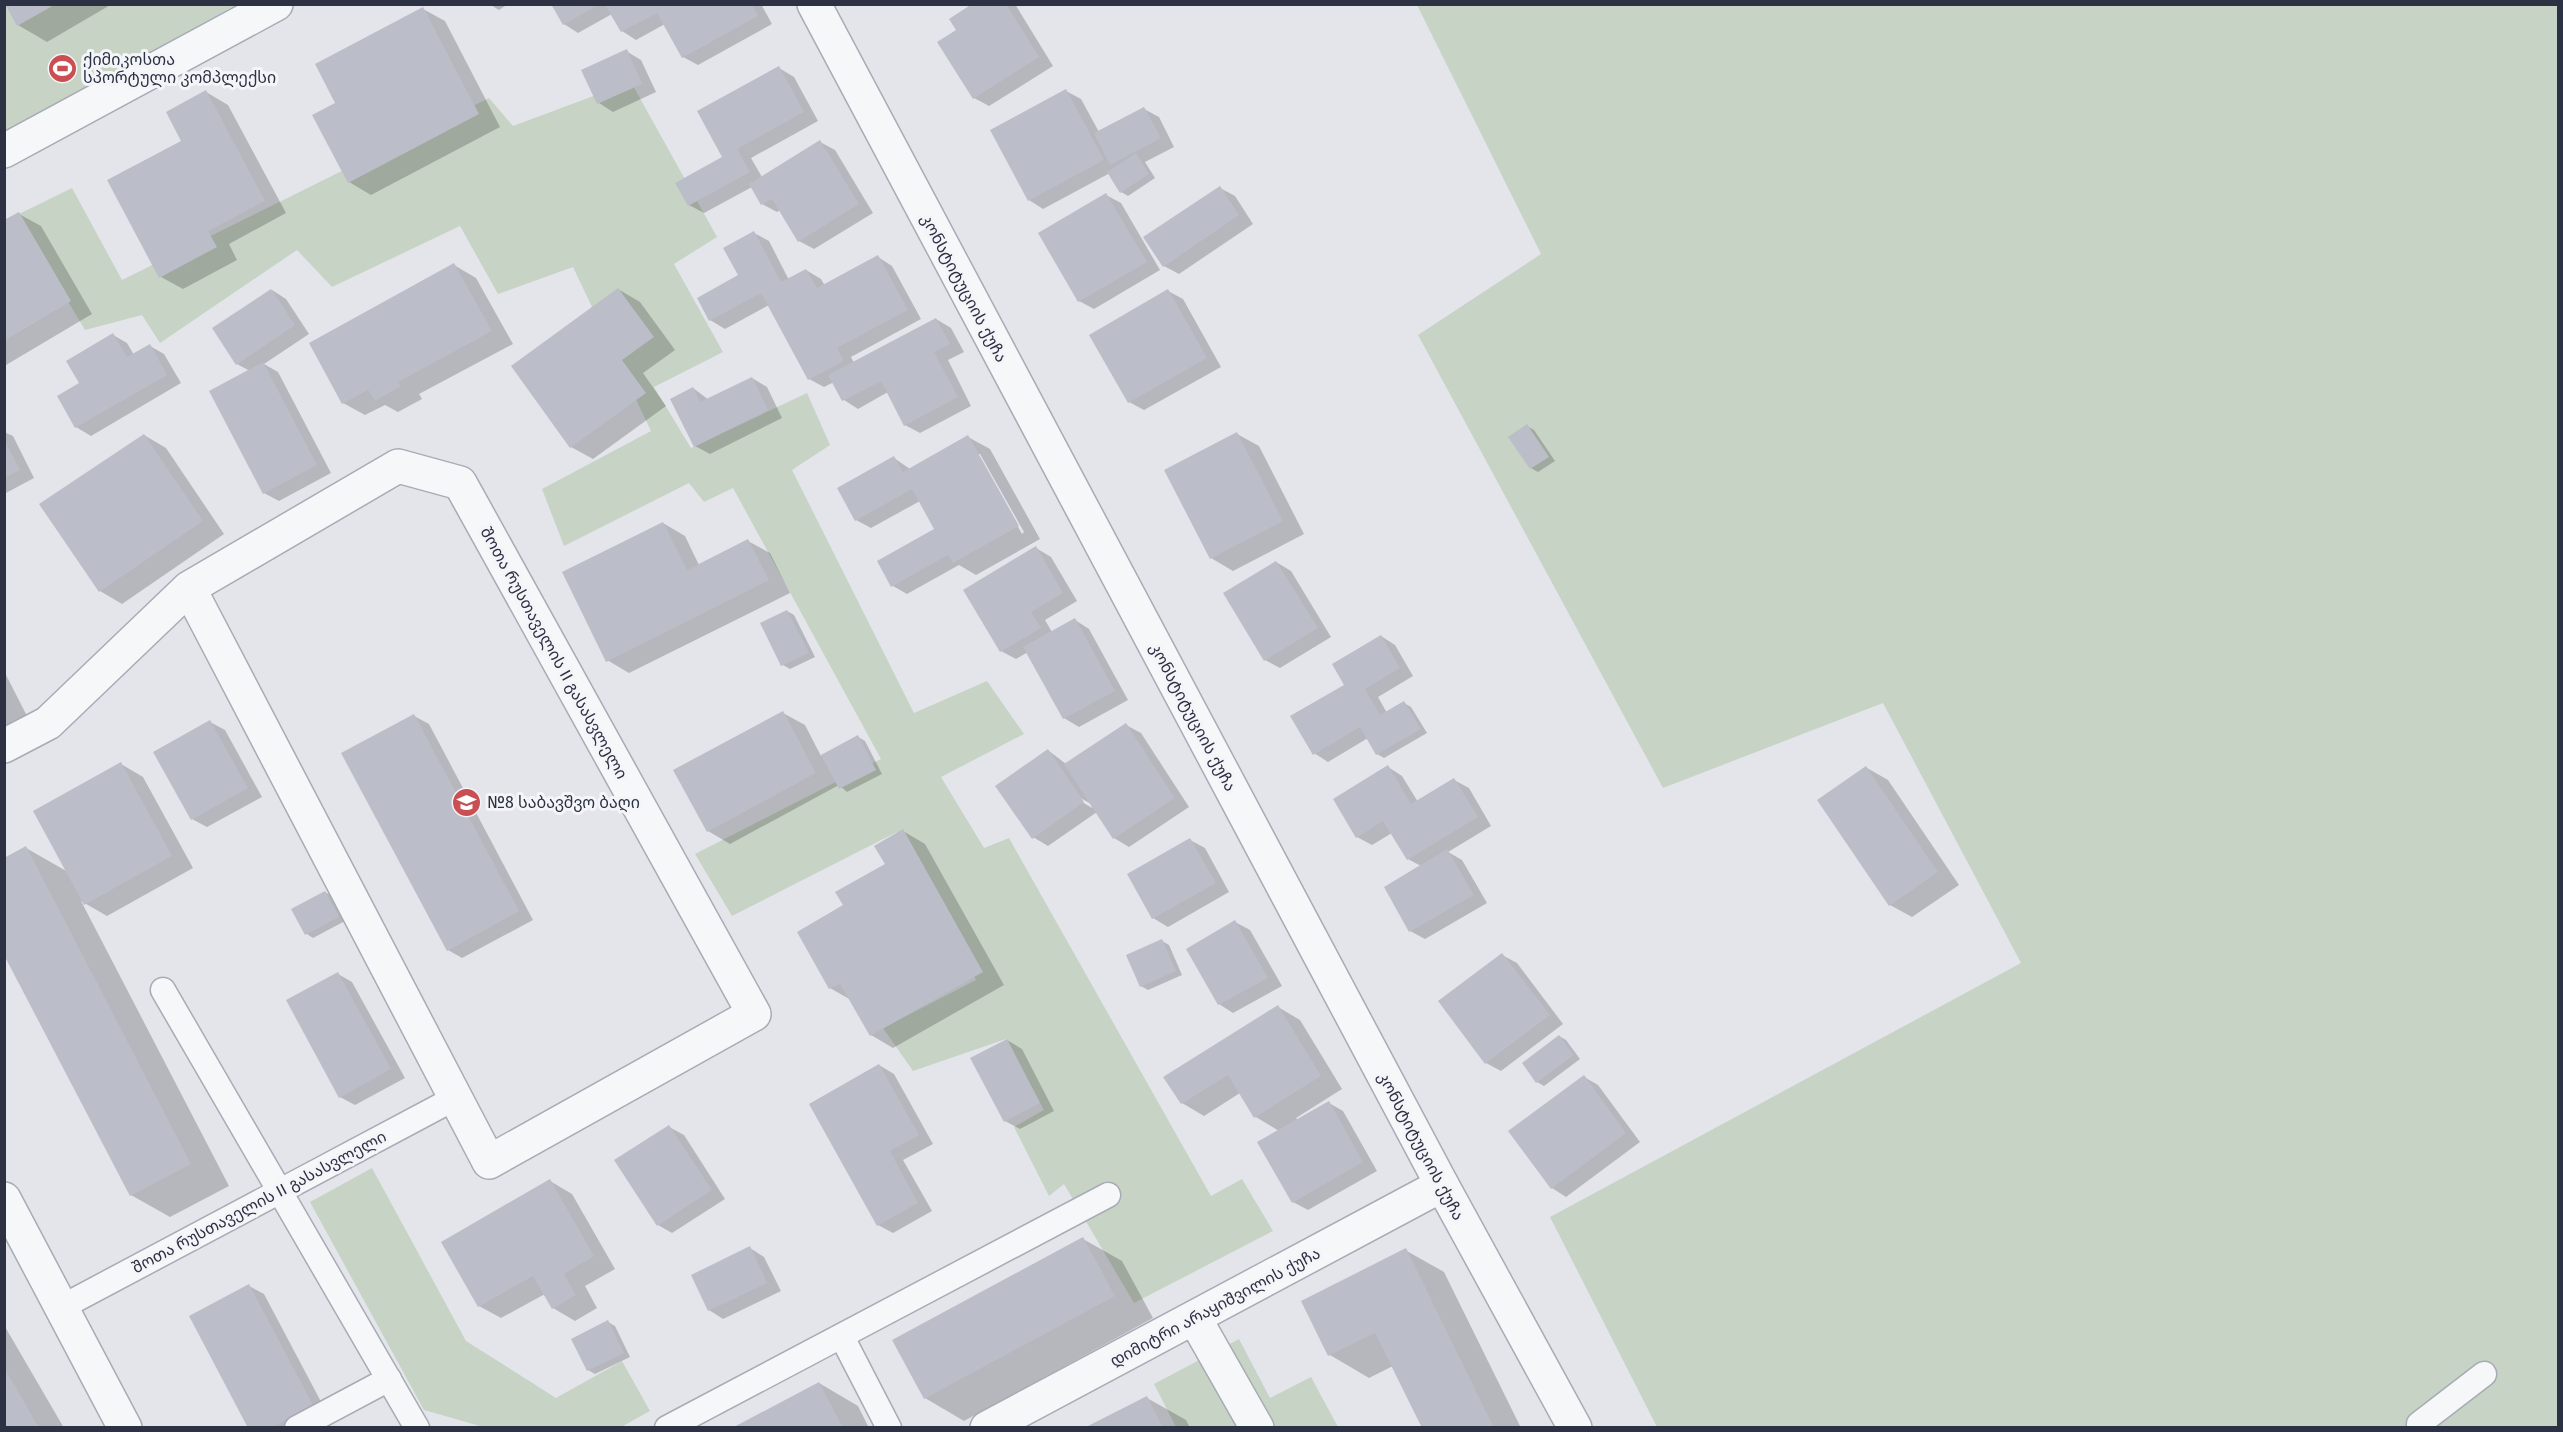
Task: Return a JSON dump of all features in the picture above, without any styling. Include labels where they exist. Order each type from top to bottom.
[{"type":"street","points":[[4,151],[276,4]]},
{"type":"street","name":"კონსტიტუციის ქუჩა","points":[[814,4],[1442,1185],[1575,1428]]},
{"type":"street","name":"შოთა რუსთაველის II გასასვლელი","points":[[4,746],[48,723],[189,588],[398,466],[460,483],[754,1014],[489,1162],[189,588]]},
{"type":"street","name":"დიმიტრი არაყიშვილის ქუჩა","points":[[987,1428],[1442,1185]]},
{"type":"street","points":[[4,1199],[125,1428]]},
{"type":"street","points":[[1195,1318],[1257,1428]]},
{"type":"lane","points":[[163,990],[417,1428]]},
{"type":"lane","name":"შოთა რუსთაველის II გასასვლელი","points":[[62,1308],[279,1190],[457,1097]]},
{"type":"lane","points":[[667,1428],[1108,1195]]},
{"type":"lane","points":[[842,1337],[889,1428]]},
{"type":"lane","points":[[2419,1428],[2419,1424],[2484,1374]]},
{"type":"lane","points":[[297,1428],[389,1379]]},
{"type":"green space","name":"ქიმიკოსთა სპორტული კომპლექსი","points":[[5,5],[236,5],[5,132]]},
{"type":"green space","points":[[1417,5],[2558,5],[2558,1427],[1657,1427],[1550,1217],[2021,963],[1883,703],[1663,788],[1418,335],[1541,254]]},
{"type":"green space","points":[[631,82],[717,237],[674,264],[723,352],[654,387],[691,448],[807,393],[830,445],[792,470],[914,713],[987,681],[1024,734],[941,777],[984,848],[1009,838],[1211,1196],[1242,1179],[1273,1231],[1134,1303],[1064,1184],[1049,1196],[1014,1127],[1044,1110],[1006,1039],[913,1071],[883,1028],[976,980],[897,832],[732,916],[695,854],[881,759],[733,488],[704,502],[689,483],[564,546],[542,489],[651,431],[573,267],[498,294],[460,226],[332,287],[297,250],[160,343],[142,315],[85,330],[17,215],[72,188],[122,280],[489,98],[513,126]]},
{"type":"green space","points":[[372,1168],[466,1341],[556,1398],[622,1361],[650,1411],[621,1427],[487,1428],[424,1410],[310,1202]]},
{"type":"green space","points":[[1239,1339],[1270,1398],[1311,1377],[1338,1427],[1176,1427],[1154,1384]]},
{"type":"building","points":[[5,4],[56,4],[17,26]]},
{"type":"building","points":[[551,4],[600,4],[563,25]]},
{"type":"building","points":[[972,4],[1006,4],[1039,57],[973,99],[937,42],[956,30],[949,19]]},
{"type":"building","points":[[605,5],[752,5],[758,16],[682,58],[657,13],[621,32]]},
{"type":"building","points":[[423,7],[479,114],[348,183],[312,115],[335,103],[315,64]]},
{"type":"building","points":[[627,49],[642,84],[597,104],[581,70]]},
{"type":"building","points":[[779,66],[804,112],[737,149],[750,172],[688,206],[675,183],[722,157],[697,111]]},
{"type":"building","points":[[1066,89],[1104,160],[1028,201],[990,130]]},
{"type":"building","points":[[206,90],[265,201],[208,231],[217,247],[159,278],[107,180],[181,141],[166,112]]},
{"type":"building","points":[[1144,107],[1161,138],[1110,165],[1094,133]]},
{"type":"building","points":[[820,140],[859,204],[798,242],[772,199],[761,205],[749,184]]},
{"type":"building","points":[[1136,153],[1149,174],[1120,193],[1107,172]]},
{"type":"building","points":[[1220,186],[1239,215],[1163,267],[1143,237]]},
{"type":"building","points":[[1106,193],[1147,262],[1078,302],[1038,233]]},
{"type":"building","points":[[19,212],[71,301],[4,341],[4,220]]},
{"type":"building","points":[[754,231],[781,282],[806,269],[817,288],[878,255],[908,310],[837,348],[844,361],[808,380],[761,293],[709,321],[697,298],[738,275],[723,248]]},
{"type":"building","points":[[454,263],[492,331],[398,382],[401,386],[375,401],[368,390],[342,404],[309,343]]},
{"type":"building","points":[[618,288],[654,337],[622,360],[646,393],[570,448],[511,366]]},
{"type":"building","points":[[271,289],[295,325],[236,365],[212,328]]},
{"type":"building","points":[[1168,289],[1207,358],[1128,403],[1089,335]]},
{"type":"building","points":[[936,318],[950,344],[934,352],[958,397],[904,426],[881,381],[842,401],[828,375]]},
{"type":"building","points":[[113,333],[127,357],[150,344],[167,375],[75,428],[57,396],[79,383],[66,361]]},
{"type":"building","points":[[263,362],[317,465],[263,494],[209,391]]},
{"type":"building","points":[[752,377],[768,410],[694,447],[670,399],[693,387],[700,402]]},
{"type":"building","points":[[1527,424],[1549,457],[1530,469],[1508,437]]},
{"type":"building","points":[[1237,432],[1283,521],[1210,559],[1164,470]]},
{"type":"building","points":[[144,434],[203,521],[99,592],[39,504]]},
{"type":"building","points":[[968,435],[1019,526],[953,563],[948,555],[891,587],[877,561],[934,529],[912,489],[855,521],[837,488],[894,456],[903,472]]},
{"type":"building","points":[[4,439],[20,470],[4,478]]},
{"type":"building","points":[[663,522],[687,570],[748,539],[769,580],[606,662],[562,572]]},
{"type":"building","points":[[1036,546],[1063,593],[1031,612],[1041,628],[1000,652],[963,590]]},
{"type":"building","points":[[1276,561],[1318,628],[1264,661],[1223,593]]},
{"type":"building","points":[[787,610],[809,653],[781,666],[760,623]]},
{"type":"building","points":[[1075,618],[1115,691],[1063,719],[1023,647]]},
{"type":"building","points":[[1381,635],[1400,668],[1365,689],[1380,715],[1404,701],[1421,729],[1376,755],[1360,727],[1313,755],[1290,716],[1344,685],[1332,664]]},
{"type":"building","points":[[783,711],[816,773],[707,832],[673,770]]},
{"type":"building","points":[[414,714],[519,911],[447,951],[341,753]]},
{"type":"building","points":[[210,720],[248,788],[191,820],[153,752]]},
{"type":"building","points":[[1126,723],[1175,798],[1113,839],[1064,764]]},
{"type":"building","points":[[858,735],[876,770],[839,789],[821,755]]},
{"type":"building","points":[[1048,749],[1084,802],[1032,839],[995,786]]},
{"type":"building","points":[[121,762],[172,856],[84,905],[33,811]]},
{"type":"building","points":[[1388,765],[1411,804],[1454,778],[1478,817],[1407,860],[1383,821],[1356,838],[1333,799]]},
{"type":"building","points":[[1866,766],[1938,872],[1889,906],[1817,800]]},
{"type":"building","points":[[903,829],[983,972],[870,1036],[840,984],[829,989],[797,932],[843,905],[835,892],[885,864],[874,846]]},
{"type":"building","points":[[1190,838],[1216,883],[1152,919],[1127,874]]},
{"type":"building","points":[[26,846],[191,1164],[130,1196],[4,955],[4,858]]},
{"type":"building","points":[[1447,849],[1474,895],[1409,932],[1384,887]]},
{"type":"building","points":[[325,891],[339,917],[305,935],[291,909]]},
{"type":"building","points":[[1235,920],[1268,978],[1218,1005],[1186,949]]},
{"type":"building","points":[[1162,939],[1176,971],[1140,987],[1126,955]]},
{"type":"building","points":[[1502,953],[1550,1015],[1485,1064],[1438,1001]]},
{"type":"building","points":[[338,972],[391,1069],[339,1098],[286,1000]]},
{"type":"building","points":[[1278,1005],[1321,1076],[1254,1118],[1228,1075],[1181,1104],[1163,1077]]},
{"type":"building","points":[[1559,1035],[1574,1055],[1536,1083],[1522,1063]]},
{"type":"building","points":[[1007,1039],[1040,1103],[1004,1122],[970,1058]]},
{"type":"building","points":[[879,1064],[919,1135],[890,1151],[918,1203],[877,1226],[809,1104]]},
{"type":"building","points":[[1584,1075],[1626,1133],[1551,1189],[1508,1131]]},
{"type":"building","points":[[1329,1101],[1363,1162],[1292,1203],[1257,1142]]},
{"type":"building","points":[[669,1125],[712,1190],[657,1226],[614,1160]]},
{"type":"building","points":[[550,1179],[594,1256],[564,1274],[576,1295],[552,1309],[533,1276],[478,1307],[441,1242]]},
{"type":"building","points":[[1083,1237],[1115,1296],[924,1399],[892,1340]]},
{"type":"building","points":[[750,1246],[767,1283],[708,1311],[691,1275]]},
{"type":"building","points":[[1406,1248],[1494,1428],[1422,1428],[1375,1333],[1328,1356],[1301,1301]]},
{"type":"building","points":[[249,1284],[313,1405],[271,1428],[248,1428],[189,1316]]},
{"type":"building","points":[[608,1320],[624,1353],[587,1371],[571,1339]]},
{"type":"building","points":[[4,1367],[39,1428],[4,1428]]},
{"type":"building","points":[[819,1382],[843,1428],[732,1428]]},
{"type":"building","points":[[1147,1396],[1163,1428],[1084,1428]]},
{"type":"place","name":"ქიმიკოსთა სპორტული კომპლექსი","points":[[62,68]]},
{"type":"place","name":"№8 საბავშვო ბაღი","points":[[466,802]]}]
